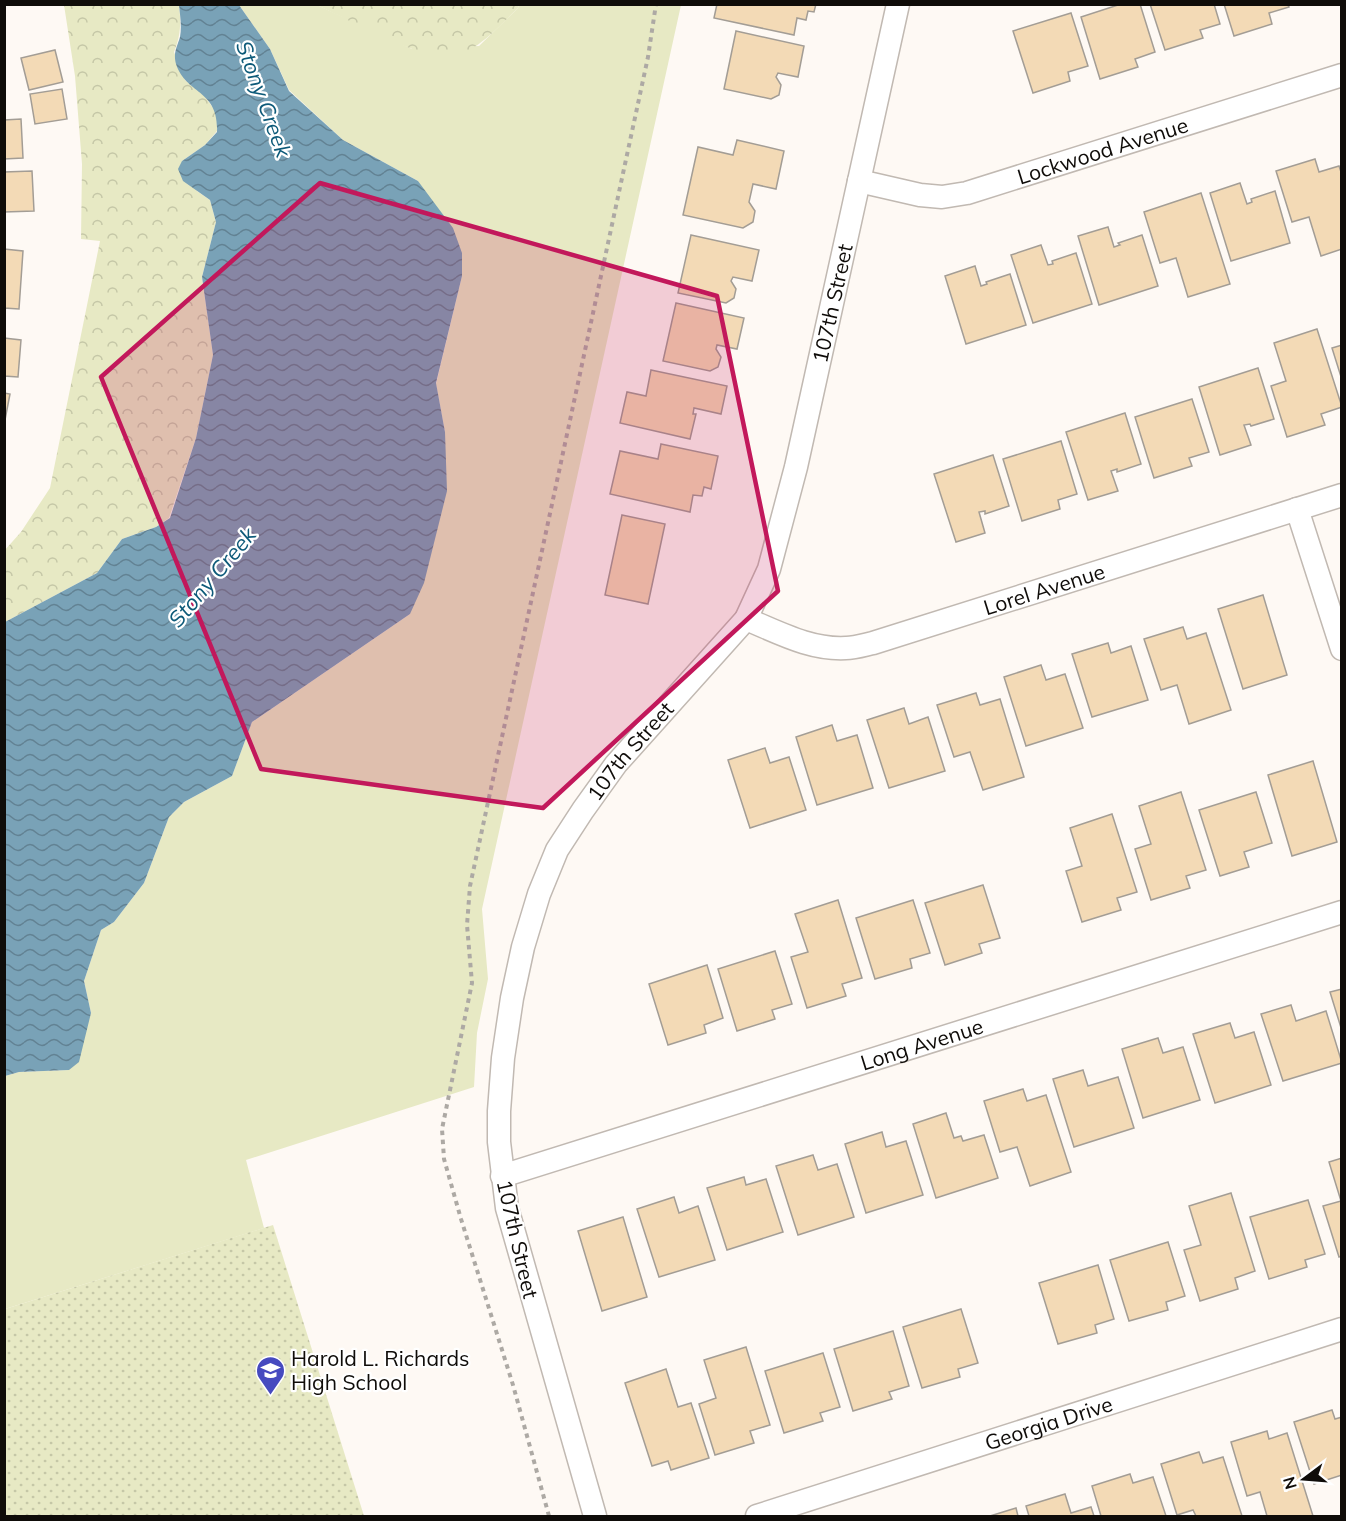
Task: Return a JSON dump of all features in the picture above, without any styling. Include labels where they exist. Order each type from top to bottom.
[{"type":"street","name":"107th Street","points":[[595,1516],[507,1208],[499,1142],[499,1110],[503,1058],[512,998],[533,915],[557,850],[616,764],[746,619],[769,569],[793,479],[898,4]]},
{"type":"street","name":"Lockwood Avenue","points":[[859,181],[920,195],[942,197],[967,193],[1341,75]]},
{"type":"street","name":"Lorel Avenue","points":[[746,619],[797,640],[823,647],[847,649],[873,643],[1341,495]]},
{"type":"street","points":[[1297,509],[1341,649]]},
{"type":"street","name":"Long Avenue","points":[[502,1176],[1341,912]]},
{"type":"street","name":"Georgia Drive","points":[[757,1516],[1341,1329]]},
{"type":"path","points":[[549,1516],[513,1385],[447,1169],[442,1129],[472,983],[467,925],[470,886],[648,57],[656,4]]},
{"type":"highlighted area","points":[[320,183],[717,296],[778,591],[543,808],[261,769],[101,377]]},
{"type":"green space","points":[[64,5],[179,5],[180,28],[174,52],[185,80],[204,95],[218,115],[217,131],[205,145],[182,161],[197,191],[210,200],[216,222],[202,277],[213,355],[196,438],[169,518],[156,527],[122,539],[97,573],[5,622],[4,551],[21,532],[50,488],[100,241],[81,239],[82,164],[75,76]]},
{"type":"green space","points":[[239,5],[317,5],[412,49],[479,46],[519,5],[681,5],[482,909],[488,979],[477,1033],[474,1087],[246,1160],[264,1228],[5,1309],[5,1076],[19,1072],[69,1070],[91,1013],[84,981],[101,930],[114,922],[144,883],[169,817],[184,802],[232,776],[252,722],[410,614],[445,432],[436,384],[462,276],[418,181],[343,140],[289,90],[270,49]]},
{"type":"green space","points":[[317,5],[519,5],[478,45],[448,58],[422,53],[404,46]]},
{"type":"green space","points":[[273,1225],[364,1516],[5,1516],[5,1309]]},
{"type":"water","name":"Stony Creek","points":[[179,5],[239,5],[270,49],[289,91],[343,140],[418,181],[453,228],[462,253],[462,276],[436,383],[445,432],[447,491],[424,583],[410,614],[252,722],[232,776],[184,802],[169,817],[144,883],[114,922],[101,930],[84,981],[91,1013],[79,1062],[69,1070],[19,1072],[5,1076],[5,622],[97,573],[122,539],[156,527],[170,518],[196,438],[213,355],[202,277],[216,222],[210,200],[183,181],[178,169],[182,161],[205,145],[217,132],[216,118],[208,100],[187,82],[176,64],[175,53],[181,29]]},
{"type":"building","points":[[717,4],[816,4],[814,12],[808,11],[806,20],[797,18],[794,35],[714,18]]},
{"type":"building","points":[[1121,4],[1140,4],[1155,52],[1135,59],[1138,67],[1100,79],[1081,17]]},
{"type":"building","points":[[1150,4],[1214,4],[1220,24],[1200,30],[1203,38],[1165,50]]},
{"type":"building","points":[[1224,4],[1288,4],[1289,7],[1269,13],[1272,24],[1234,36]]},
{"type":"building","points":[[1071,13],[1088,66],[1068,72],[1070,81],[1033,93],[1013,31]]},
{"type":"building","points":[[736,31],[804,46],[798,77],[778,73],[776,77],[781,85],[779,95],[771,99],[724,89]]},
{"type":"building","points":[[55,50],[63,82],[29,90],[21,58]]},
{"type":"building","points":[[62,89],[67,119],[35,124],[30,94]]},
{"type":"building","points":[[21,119],[23,158],[4,159],[4,120]]},
{"type":"building","points":[[737,140],[784,151],[776,189],[753,184],[749,202],[755,211],[753,222],[743,228],[683,215],[698,147],[733,155]]},
{"type":"building","points":[[1315,159],[1319,172],[1339,166],[1342,175],[1342,249],[1321,256],[1309,217],[1292,222],[1276,171]]},
{"type":"building","points":[[32,171],[34,211],[4,212],[4,172]]},
{"type":"building","points":[[1240,183],[1247,204],[1252,202],[1251,199],[1275,191],[1290,243],[1231,261],[1210,193]]},
{"type":"building","points":[[1201,193],[1230,284],[1188,297],[1176,258],[1160,263],[1144,212]]},
{"type":"building","points":[[1108,227],[1114,247],[1120,245],[1118,243],[1142,235],[1158,286],[1099,305],[1078,236]]},
{"type":"building","points":[[691,235],[759,250],[752,281],[733,277],[731,281],[736,289],[734,298],[726,303],[678,293]]},
{"type":"building","points":[[1041,245],[1048,265],[1053,264],[1052,261],[1076,253],[1092,304],[1033,323],[1011,255]]},
{"type":"building","points":[[4,249],[23,251],[19,309],[4,308]]},
{"type":"building","points":[[975,266],[981,286],[1010,274],[1026,325],[966,344],[945,276]]},
{"type":"building","points":[[676,303],[744,318],[737,349],[717,345],[716,349],[721,357],[718,367],[710,371],[663,361]]},
{"type":"building","points":[[1317,329],[1342,407],[1321,414],[1325,425],[1287,437],[1271,386],[1286,381],[1274,343]]},
{"type":"building","points":[[4,338],[21,340],[18,377],[4,376]]},
{"type":"building","points":[[1342,345],[1342,380],[1332,348]]},
{"type":"building","points":[[1258,368],[1274,419],[1251,426],[1250,424],[1244,425],[1251,445],[1220,455],[1199,387]]},
{"type":"building","points":[[651,370],[727,386],[721,414],[694,408],[693,414],[696,414],[690,439],[620,423],[627,392],[646,396]]},
{"type":"building","points":[[4,393],[10,394],[4,425]]},
{"type":"building","points":[[1192,399],[1209,452],[1189,458],[1192,466],[1154,478],[1135,417]]},
{"type":"building","points":[[1125,413],[1141,464],[1117,472],[1117,469],[1111,471],[1118,491],[1088,500],[1066,432]]},
{"type":"building","points":[[1061,441],[1077,494],[1058,500],[1060,509],[1022,521],[1003,459]]},
{"type":"building","points":[[661,444],[718,456],[711,489],[704,487],[702,496],[693,495],[690,512],[610,494],[620,451],[658,459]]},
{"type":"building","points":[[993,455],[1009,506],[985,514],[985,511],[979,512],[985,533],[956,542],[934,474]]},
{"type":"building","points":[[622,515],[665,524],[648,604],[605,595]]},
{"type":"building","points":[[1263,595],[1287,675],[1243,689],[1218,609]]},
{"type":"building","points":[[1183,627],[1187,639],[1206,633],[1231,710],[1189,724],[1177,685],[1161,690],[1144,639]]},
{"type":"building","points":[[1108,643],[1111,653],[1131,646],[1148,700],[1092,717],[1072,654]]},
{"type":"building","points":[[1041,665],[1046,680],[1065,674],[1083,728],[1026,746],[1004,677]]},
{"type":"building","points":[[976,693],[980,705],[1000,699],[1024,777],[983,790],[970,752],[954,757],[937,705]]},
{"type":"building","points":[[904,708],[909,724],[928,717],[945,771],[889,788],[867,720]]},
{"type":"building","points":[[832,725],[837,741],[857,735],[873,788],[817,805],[796,737]]},
{"type":"building","points":[[765,748],[770,763],[789,757],[806,810],[750,828],[728,760]]},
{"type":"building","points":[[1313,761],[1337,842],[1292,856],[1268,775]]},
{"type":"building","points":[[1181,792],[1206,870],[1186,876],[1190,888],[1151,900],[1135,849],[1151,844],[1139,806]]},
{"type":"building","points":[[1256,792],[1272,843],[1244,852],[1249,867],[1220,876],[1199,810]]},
{"type":"building","points":[[1112,814],[1137,892],[1117,898],[1121,910],[1082,922],[1066,871],[1082,866],[1070,828]]},
{"type":"building","points":[[983,885],[1000,938],[979,944],[982,953],[945,965],[925,903]]},
{"type":"building","points":[[838,900],[862,978],[842,984],[846,996],[807,1008],[791,957],[808,952],[795,914]]},
{"type":"building","points":[[913,900],[930,953],[910,959],[912,968],[875,979],[856,918]]},
{"type":"building","points":[[775,951],[792,1004],[772,1010],[775,1019],[737,1031],[718,969]]},
{"type":"building","points":[[707,965],[723,1018],[704,1025],[706,1033],[668,1045],[649,984]]},
{"type":"building","points":[[1342,989],[1342,1031],[1330,992]]},
{"type":"building","points":[[1291,1005],[1296,1021],[1326,1011],[1342,1063],[1283,1081],[1261,1014]]},
{"type":"building","points":[[1230,1023],[1235,1038],[1254,1032],[1271,1085],[1215,1103],[1193,1034]]},
{"type":"building","points":[[1158,1038],[1163,1053],[1183,1047],[1200,1100],[1143,1118],[1122,1049]]},
{"type":"building","points":[[1083,1070],[1088,1086],[1118,1077],[1134,1128],[1074,1147],[1053,1079]]},
{"type":"building","points":[[1023,1089],[1027,1101],[1046,1095],[1071,1172],[1030,1186],[1017,1147],[1000,1152],[984,1101]]},
{"type":"building","points":[[946,1113],[954,1138],[961,1136],[963,1141],[984,1135],[998,1178],[936,1198],[913,1124]]},
{"type":"building","points":[[882,1132],[886,1147],[906,1141],[923,1195],[866,1213],[845,1144]]},
{"type":"building","points":[[813,1155],[818,1170],[837,1164],[854,1217],[798,1235],[776,1166]]},
{"type":"building","points":[[1342,1158],[1342,1256],[1339,1257],[1323,1206],[1341,1201],[1329,1162]]},
{"type":"building","points":[[744,1177],[746,1185],[766,1179],[783,1232],[727,1250],[707,1188]]},
{"type":"building","points":[[1231,1193],[1255,1271],[1235,1278],[1238,1289],[1200,1301],[1184,1250],[1201,1245],[1189,1206]]},
{"type":"building","points":[[674,1197],[679,1213],[698,1206],[715,1260],[659,1277],[637,1209]]},
{"type":"building","points":[[1308,1200],[1325,1254],[1305,1260],[1307,1267],[1269,1279],[1250,1217]]},
{"type":"building","points":[[623,1217],[647,1297],[602,1311],[578,1231]]},
{"type":"building","points":[[1168,1242],[1185,1296],[1166,1302],[1168,1310],[1129,1321],[1110,1260]]},
{"type":"building","points":[[1098,1265],[1114,1319],[1095,1325],[1097,1333],[1058,1344],[1039,1283]]},
{"type":"building","points":[[961,1309],[978,1363],[958,1369],[960,1377],[922,1388],[903,1327]]},
{"type":"building","points":[[893,1331],[909,1386],[889,1392],[892,1399],[853,1411],[834,1349]]},
{"type":"building","points":[[746,1347],[770,1425],[750,1431],[754,1443],[715,1455],[699,1404],[716,1398],[704,1360]]},
{"type":"building","points":[[823,1353],[840,1407],[820,1413],[823,1421],[784,1433],[765,1371]]},
{"type":"building","points":[[666,1369],[678,1407],[691,1403],[709,1458],[671,1470],[668,1461],[652,1466],[625,1383]]},
{"type":"building","points":[[1332,1410],[1335,1419],[1342,1417],[1342,1475],[1314,1484],[1294,1422]]},
{"type":"building","points":[[1267,1431],[1269,1439],[1287,1433],[1313,1516],[1267,1516],[1260,1492],[1247,1496],[1231,1442]]},
{"type":"building","points":[[1199,1452],[1203,1463],[1223,1457],[1242,1516],[1196,1516],[1193,1510],[1177,1515],[1161,1464]]},
{"type":"building","points":[[1130,1474],[1133,1483],[1153,1477],[1166,1516],[1101,1516],[1092,1486]]},
{"type":"building","points":[[1065,1494],[1071,1513],[1091,1507],[1094,1516],[1029,1516],[1026,1506]]},
{"type":"building","points":[[1016,1508],[1018,1516],[990,1516]]},
{"type":"place","name":"Harold L. Richards High School","points":[[270,1396]]}]
